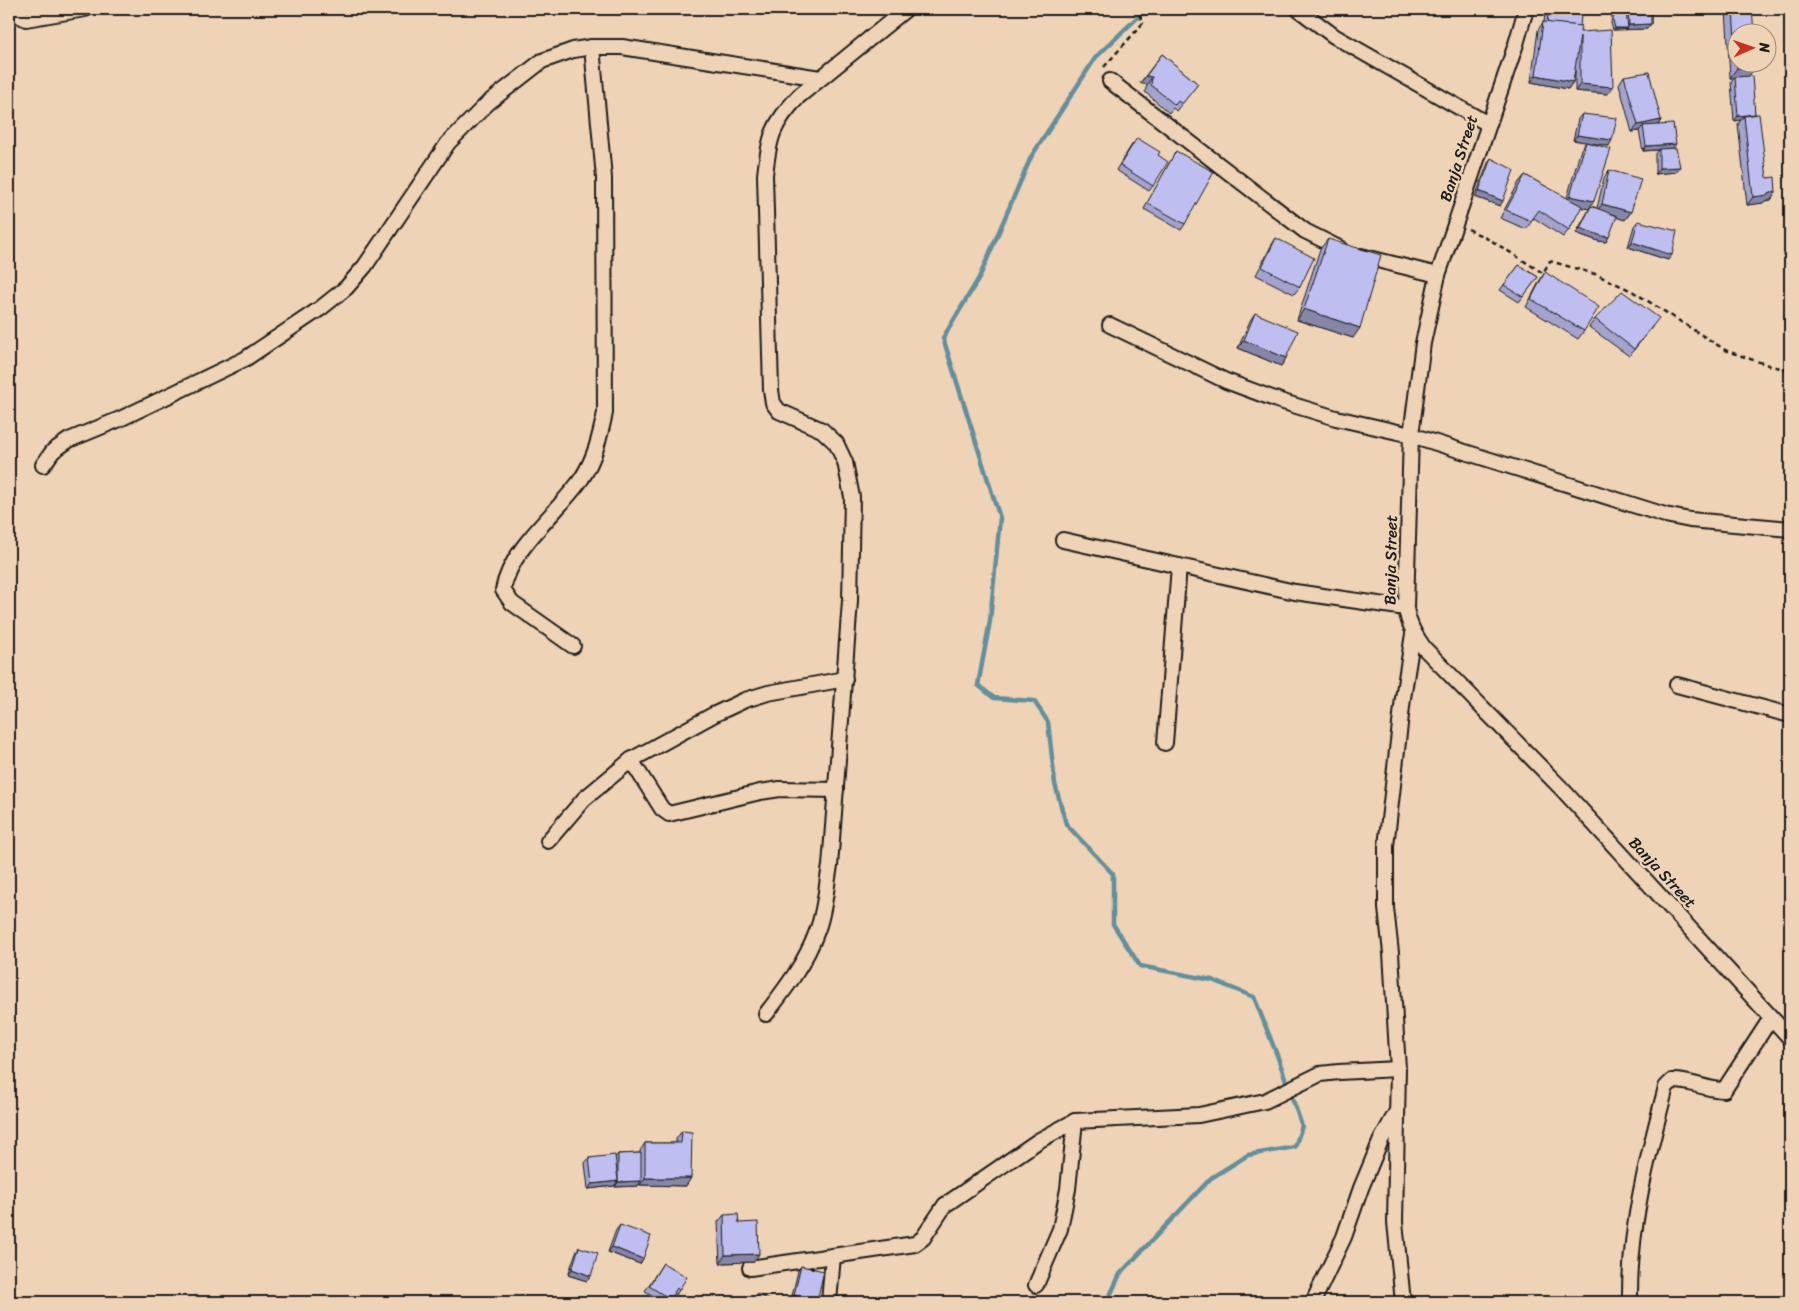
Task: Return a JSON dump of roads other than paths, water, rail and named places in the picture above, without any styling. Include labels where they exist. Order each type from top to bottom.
[{"type":"street","points":[[16,9],[18,15],[26,19],[85,9]]},
{"type":"street","points":[[766,1014],[801,966],[818,930],[830,866],[850,601],[852,497],[845,462],[836,443],[822,430],[779,412],[773,403],[771,390],[765,174],[768,144],[775,127],[786,110],[820,78],[906,9]]},
{"type":"street","points":[[1298,9],[1334,36],[1488,124]]},
{"type":"street","name":"Banja Street","points":[[1526,9],[1438,275],[1423,343],[1411,435],[1406,608],[1408,619],[1413,634],[1424,648],[1562,789],[1790,1038]]},
{"type":"street","points":[[43,466],[53,451],[69,440],[120,419],[245,359],[321,308],[346,288],[365,266],[448,143],[488,102],[542,61],[573,50],[592,47],[631,49],[820,78]]},
{"type":"street","points":[[573,646],[512,602],[503,590],[506,576],[525,547],[582,477],[598,444],[605,413],[604,178],[592,47]]},
{"type":"street","points":[[1110,81],[1305,230],[1331,245],[1349,252],[1438,275]]},
{"type":"street","points":[[1110,325],[1226,381],[1336,418],[1411,435],[1665,515],[1690,520],[1790,529]]},
{"type":"street","points":[[1064,540],[1295,592],[1406,608]]},
{"type":"street","points":[[1165,743],[1179,566]]},
{"type":"street","points":[[1403,1302],[1395,1222],[1398,1069],[1392,953],[1386,908],[1386,846],[1403,698],[1413,634]]},
{"type":"street","points":[[548,841],[584,800],[631,760],[713,715],[745,700],[768,693],[845,679]]},
{"type":"street","points":[[1677,685],[1790,715]]},
{"type":"street","points":[[631,760],[662,809],[669,814],[780,789],[836,790]]},
{"type":"street","points":[[1630,1302],[1631,1250],[1636,1212],[1644,1172],[1666,1087],[1672,1080],[1680,1080],[1714,1090],[1724,1090],[1771,1018]]},
{"type":"street","points":[[750,1268],[914,1244],[923,1238],[945,1204],[1038,1141],[1075,1121],[1199,1115],[1265,1101],[1320,1074],[1398,1069]]},
{"type":"street","points":[[1313,1302],[1344,1237],[1360,1188],[1381,1140],[1398,1108]]},
{"type":"street","points":[[1036,1285],[1060,1229],[1068,1189],[1075,1121]]},
{"type":"street","points":[[829,1302],[833,1256]]},
{"type":"waterway","points":[[1107,1302],[1120,1274],[1211,1178],[1248,1155],[1295,1147],[1302,1126],[1254,997],[1212,980],[1140,966],[1113,924],[1113,874],[1066,824],[1055,784],[1048,722],[1034,701],[994,698],[978,685],[990,621],[1000,518],[943,338],[979,278],[1031,157],[1096,57],[1141,14],[1162,9]]}]
